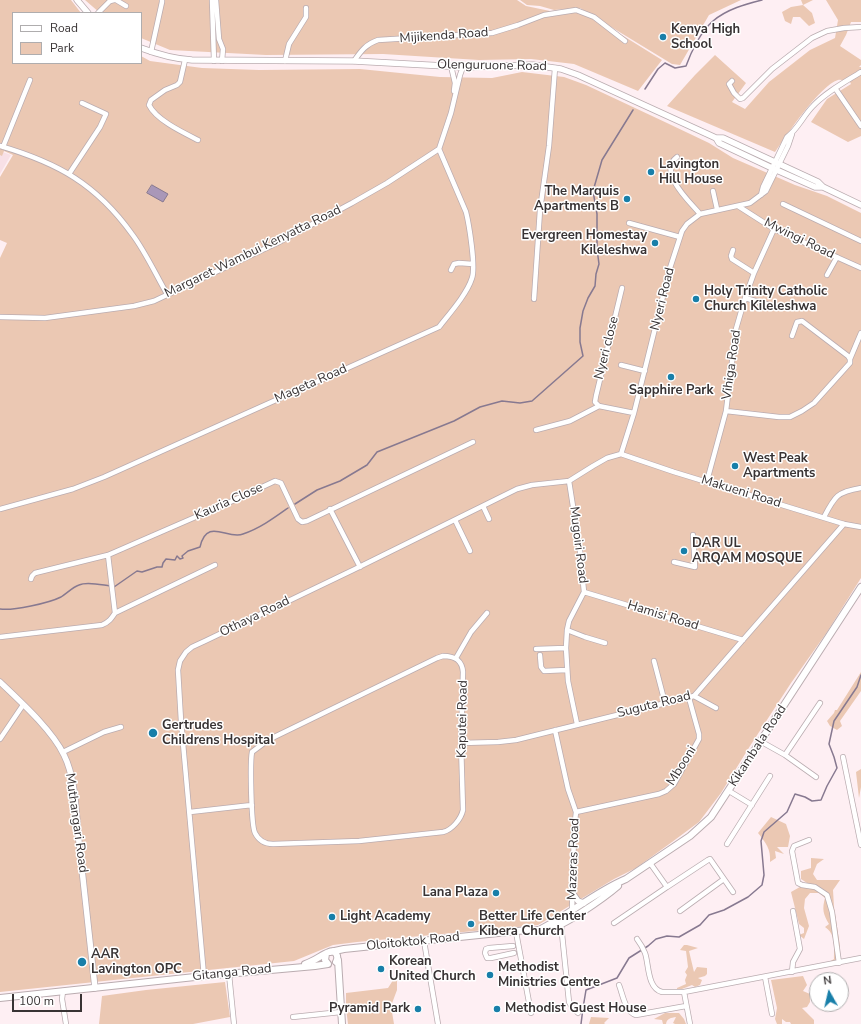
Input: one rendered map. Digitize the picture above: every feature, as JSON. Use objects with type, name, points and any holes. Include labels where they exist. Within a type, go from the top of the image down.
[{"type":"main road","name":"Kikambala Road","points":[[626,879],[701,827],[710,817],[729,791],[861,587]]},
{"type":"main road","name":"Oloitoktok Road","points":[[539,930],[573,911],[615,884],[626,879]]},
{"type":"main road","name":"Oloitoktok Road","points":[[328,953],[358,947],[546,930],[561,924],[573,911],[592,905],[626,879]]},
{"type":"main road","name":"Gitanga Road","points":[[0,998],[204,976],[315,966],[335,963],[346,951],[358,947]]},
{"type":"main road","name":"Gitanga Road","points":[[297,967],[328,953]]},
{"type":"main road","points":[[339,990],[333,968],[325,960],[328,953],[336,953],[338,960],[342,1024]]},
{"type":"street","points":[[77,0],[87,12]]},
{"type":"street","points":[[99,12],[110,1],[115,0],[126,6]]},
{"type":"street","points":[[152,52],[162,0]]},
{"type":"street","points":[[212,0],[214,61]]},
{"type":"street","points":[[216,0],[222,61]]},
{"type":"street","points":[[285,61],[289,44],[306,16],[306,8]]},
{"type":"street","name":"Mijikenda Road","points":[[354,61],[366,45],[378,40],[492,33],[544,15],[572,10],[579,10],[594,17],[625,41]]},
{"type":"street","points":[[732,81],[729,84],[740,100],[772,69],[812,38],[827,31],[861,27]]},
{"type":"street","name":"Olenguruone Road","points":[[142,48],[185,60],[354,61],[463,67],[533,65],[555,68],[578,74],[716,138],[720,143],[774,169],[815,187],[823,187],[861,205]]},
{"type":"street","points":[[185,60],[180,82],[151,100],[149,105],[153,111],[167,123],[198,140]]},
{"type":"street","points":[[451,66],[454,83],[454,99]]},
{"type":"street","points":[[439,149],[463,67]]},
{"type":"street","points":[[534,299],[540,210],[549,146],[555,68]]},
{"type":"street","name":"Nyeri Road","points":[[621,454],[634,413],[670,268],[686,224],[700,214],[750,203],[766,191],[788,137],[792,134],[813,106],[835,88],[861,72]]},
{"type":"street","points":[[30,80],[2,146],[48,163],[69,174],[90,188],[105,202],[132,234],[167,294]]},
{"type":"street","points":[[835,88],[861,126]]},
{"type":"street","points":[[69,174],[100,127],[106,114],[82,103]]},
{"type":"street","points":[[716,138],[723,138],[818,182],[823,187]]},
{"type":"street","name":"Mageta Road","points":[[0,509],[73,489],[104,477],[439,327],[468,286],[473,274],[473,264],[466,212],[439,149]]},
{"type":"street","name":"Margaret Wambui Kenyatta Road","points":[[0,317],[50,318],[134,306],[154,301],[277,243],[352,204],[439,149]]},
{"type":"street","points":[[677,157],[672,166],[671,176],[679,189],[700,214]]},
{"type":"street","points":[[713,191],[717,210]]},
{"type":"street","points":[[783,204],[861,241]]},
{"type":"street","name":"Mwingi Road","points":[[738,206],[774,228],[861,268]]},
{"type":"street","points":[[629,223],[680,237]]},
{"type":"street","name":"Vihiga Road","points":[[706,481],[726,410],[734,340],[745,298],[754,273],[774,228]]},
{"type":"street","points":[[733,250],[731,256],[732,260],[754,273]]},
{"type":"street","points":[[827,274],[837,257]]},
{"type":"street","points":[[451,270],[454,264],[457,263],[473,264]]},
{"type":"street","name":"Nyeri close","points":[[599,406],[595,402],[596,396],[622,288]]},
{"type":"street","points":[[745,298],[780,308]]},
{"type":"street","points":[[792,336],[797,322],[802,321],[850,359]]},
{"type":"street","points":[[726,410],[779,417],[790,417],[802,411],[814,403],[849,365],[850,359],[861,334]]},
{"type":"street","points":[[621,365],[644,371]]},
{"type":"street","points":[[536,430],[570,421],[599,406],[634,413]]},
{"type":"street","name":"Kauria Close","points":[[31,579],[35,573],[108,555],[275,481],[281,483],[298,519],[300,521],[307,521],[473,442]]},
{"type":"street","name":"Makueni Road","points":[[621,454],[861,529]]},
{"type":"street","name":"Othaya Road","points":[[204,976],[178,670],[182,658],[186,652],[198,644],[360,567],[523,486],[569,481],[607,458],[621,454]]},
{"type":"street","name":"Mugoiri Road","points":[[569,481],[580,551],[584,592],[574,610],[567,630],[566,648],[568,681],[577,724]]},
{"type":"street","points":[[824,517],[836,496],[846,491],[861,488]]},
{"type":"street","points":[[483,506],[489,520]]},
{"type":"street","points":[[330,510],[360,567]]},
{"type":"street","points":[[455,520],[470,551]]},
{"type":"street","name":"Suguta Road","points":[[461,743],[516,740],[692,697],[844,524]]},
{"type":"street","points":[[674,562],[695,567],[693,535]]},
{"type":"street","points":[[108,555],[115,613]]},
{"type":"street","points":[[0,637],[102,625],[110,621],[115,613],[214,565]]},
{"type":"street","name":"Hamisi Road","points":[[584,592],[742,640]]},
{"type":"street","points":[[456,658],[470,632],[487,613]]},
{"type":"street","points":[[567,630],[605,643]]},
{"type":"street","points":[[536,649],[566,648]]},
{"type":"street","points":[[540,655],[541,667],[544,671],[567,670]]},
{"type":"street","name":"Kaputei Road","points":[[449,656],[456,658],[460,662],[463,672],[461,743],[463,810],[461,816],[447,831],[336,842],[266,844],[261,841],[254,832],[250,760],[252,752],[268,740],[437,658],[449,656]]},
{"type":"street","points":[[654,661],[665,703]]},
{"type":"street","name":"Muthangari Road","points":[[0,682],[23,704],[54,739],[63,752],[71,776],[95,988]]},
{"type":"street","points":[[692,697],[716,708]]},
{"type":"street","name":"Mbooni","points":[[576,812],[659,794],[671,788],[699,739],[692,697]]},
{"type":"street","points":[[785,755],[820,703]]},
{"type":"street","points":[[0,739],[23,704]]},
{"type":"street","points":[[63,752],[104,732],[121,727]]},
{"type":"street","name":"Mazeras Road","points":[[555,730],[568,789],[576,812],[574,831],[573,911]]},
{"type":"street","points":[[760,741],[785,755],[816,777]]},
{"type":"street","points":[[843,757],[861,845]]},
{"type":"street","points":[[727,844],[770,776]]},
{"type":"street","points":[[729,791],[752,805]]},
{"type":"street","points":[[190,812],[252,805]]},
{"type":"street","points":[[809,840],[794,846],[792,851],[798,883],[815,887],[827,895],[832,912],[839,963]]},
{"type":"street","points":[[614,923],[708,860],[712,861],[733,892]]},
{"type":"street","points":[[650,863],[667,887]]},
{"type":"street","points":[[680,911],[724,879]]},
{"type":"street","points":[[573,894],[578,901],[584,904]]},
{"type":"street","points":[[573,911],[592,905]]},
{"type":"street","points":[[792,972],[793,962],[800,949],[793,912]]},
{"type":"street","points":[[561,924],[569,1002],[578,1013]]},
{"type":"street","points":[[516,932],[531,1013]]},
{"type":"street","points":[[424,941],[438,1024]]},
{"type":"street","points":[[638,941],[645,952],[651,979],[656,989],[662,992],[684,992],[861,958]]},
{"type":"street","points":[[513,946],[489,948],[486,949],[484,953],[487,958],[514,953]]},
{"type":"street","points":[[229,974],[234,1024]]},
{"type":"street","points":[[765,977],[772,1014]]},
{"type":"street","points":[[620,985],[628,1012],[633,1015],[686,1006]]},
{"type":"street","points":[[63,991],[62,999],[66,1024]]},
{"type":"street","points":[[684,992],[690,1024]]},
{"type":"street","points":[[293,1017],[341,1012]]},
{"type":"shaded area","points":[[0,151],[11,155],[0,174]]},
{"type":"shaded area","points":[[152,185],[168,194],[163,202],[147,193]]},
{"type":"green space","points":[[0,0],[71,0],[80,12],[12,12],[12,64],[142,64],[142,57],[150,61],[202,68],[259,70],[360,69],[440,77],[492,78],[522,72],[564,77],[586,85],[709,143],[733,158],[795,185],[827,196],[861,213],[861,578],[827,632],[791,683],[721,793],[699,822],[636,868],[614,879],[538,925],[333,945],[294,961],[0,992],[0,258],[7,243],[0,240],[0,177],[13,155],[4,151],[2,156],[0,155]]},
{"type":"green space","points":[[85,0],[517,0],[526,6],[550,11],[580,9],[662,60],[638,91],[574,64],[531,59],[479,60],[383,54],[266,55],[170,50],[142,38],[142,12],[99,12]]},
{"type":"green space","name":"Kenya High School","points":[[520,0],[741,0],[709,15],[680,65],[672,64],[580,8],[554,10],[540,6],[527,5]]},
{"type":"green space","points":[[801,0],[813,0],[803,5]]},
{"type":"green space","points":[[826,0],[861,0],[861,22],[851,22],[840,46],[861,60],[861,65],[859,67],[861,67],[861,136],[848,142],[811,122],[827,99],[851,84],[850,82],[842,80],[838,80],[830,84],[822,91],[795,123],[775,152],[667,106],[715,55],[746,83],[732,102],[745,109],[769,82],[810,50],[835,38],[838,20]]},
{"type":"green space","points":[[803,5],[812,13],[815,23],[809,26],[800,17],[793,17],[791,24],[785,21],[782,12],[791,7]]},
{"type":"green space","points":[[861,672],[861,691],[840,721],[842,726],[837,730],[830,726],[827,721],[835,710],[837,710]]},
{"type":"green space","points":[[861,769],[861,787],[859,798],[856,772]]},
{"type":"green space","points":[[771,817],[786,824],[790,836],[788,847],[777,847],[784,854],[775,851],[776,858],[770,862],[770,853],[758,833]]},
{"type":"green space","points":[[811,858],[824,859],[817,864],[813,874],[817,880],[840,880],[833,890],[840,946],[836,961],[829,962],[834,959],[834,942],[831,933],[825,927],[829,924],[825,917],[824,911],[825,898],[819,893],[810,893],[805,899],[804,908],[809,926],[804,939],[799,935],[804,933],[804,928],[799,924],[791,892],[807,883],[801,879],[801,871],[811,868]]},
{"type":"green space","points":[[684,945],[698,948],[689,951],[694,972],[697,967],[707,968],[707,974],[698,978],[702,980],[700,985],[695,987],[692,985],[677,991],[677,988],[686,984],[685,980],[687,975],[685,972],[688,967],[686,951],[680,950]]},
{"type":"green space","points":[[397,974],[397,990],[391,1006],[394,1024],[348,1024],[346,993],[388,988]]},
{"type":"green space","points":[[803,976],[807,985],[803,991],[809,994],[809,1004],[807,1007],[802,1008],[814,1020],[814,1024],[791,1024],[790,1022],[786,1022],[782,1019],[782,1024],[777,1024],[775,1019],[777,1008],[771,980]]},
{"type":"green space","points":[[225,982],[230,1017],[193,1024],[99,1024],[102,996]]},
{"type":"green space","points":[[665,1013],[679,1013],[686,1024],[673,1023],[676,1017],[668,1019],[666,1024],[663,1024],[662,1020],[654,1019]]},
{"type":"green space","points":[[591,1017],[609,1018],[604,1023],[605,1024],[589,1024]]},
{"type":"waterway","points":[[645,89],[658,69],[665,63],[675,68],[686,66],[701,36],[709,25],[718,17],[724,13],[762,0]]},
{"type":"waterway","points":[[295,504],[317,490],[340,481],[367,465],[377,452],[454,421],[480,407],[502,401],[520,403],[532,401],[583,356],[580,342],[580,328],[583,311],[595,286],[599,264],[597,249],[597,214],[593,191],[602,160],[633,110]]},
{"type":"waterway","points":[[114,587],[137,571],[142,572],[157,567],[162,567],[166,559],[175,560],[177,556],[180,559],[183,558],[182,556],[188,551],[200,547],[203,538],[207,533],[212,531],[237,535],[243,534],[261,526],[288,508]]},
{"type":"waterway","points":[[0,609],[22,608],[48,602],[61,597],[74,587],[86,583],[110,586]]},
{"type":"waterway","points":[[581,1024],[586,990],[617,978],[629,958],[656,939],[667,936],[679,937],[700,925],[709,915],[724,910],[748,897],[762,885],[764,875],[761,841],[764,832],[787,812],[795,794],[812,801],[821,800],[837,768],[829,744],[834,721],[857,687],[861,675]]},
{"type":"place","name":"Kenya High School","points":[[663,37]]},
{"type":"place","name":"Lavington Hill House","points":[[651,172]]},
{"type":"place","name":"The Marquis Apartments B","points":[[627,199]]},
{"type":"place","name":"Evergreen Homestay Kileleshwa","points":[[655,243]]},
{"type":"place","name":"Holy Trinity Catholic Church Kileleshwa","points":[[696,299]]},
{"type":"place","name":"Sapphire Park","points":[[671,377]]},
{"type":"place","name":"West Peak Apartments","points":[[735,466]]},
{"type":"place","name":"DAR UL ARQAM MOSQUE","points":[[684,551]]},
{"type":"place","name":"Gertrudes Childrens Hospital","points":[[153,733]]},
{"type":"place","name":"Lana Plaza","points":[[496,893]]},
{"type":"place","name":"Light Academy","points":[[332,917]]},
{"type":"place","name":"Better Life Center Kibera Church","points":[[471,924]]},
{"type":"place","name":"AAR Lavington OPC","points":[[82,962]]},
{"type":"place","name":"Korean United Church","points":[[381,969]]},
{"type":"place","name":"Methodist Ministries Centre","points":[[490,975]]},
{"type":"place","name":"Pyramid Park","points":[[418,1009]]},
{"type":"place","name":"Methodist Guest House","points":[[497,1009]]}]
